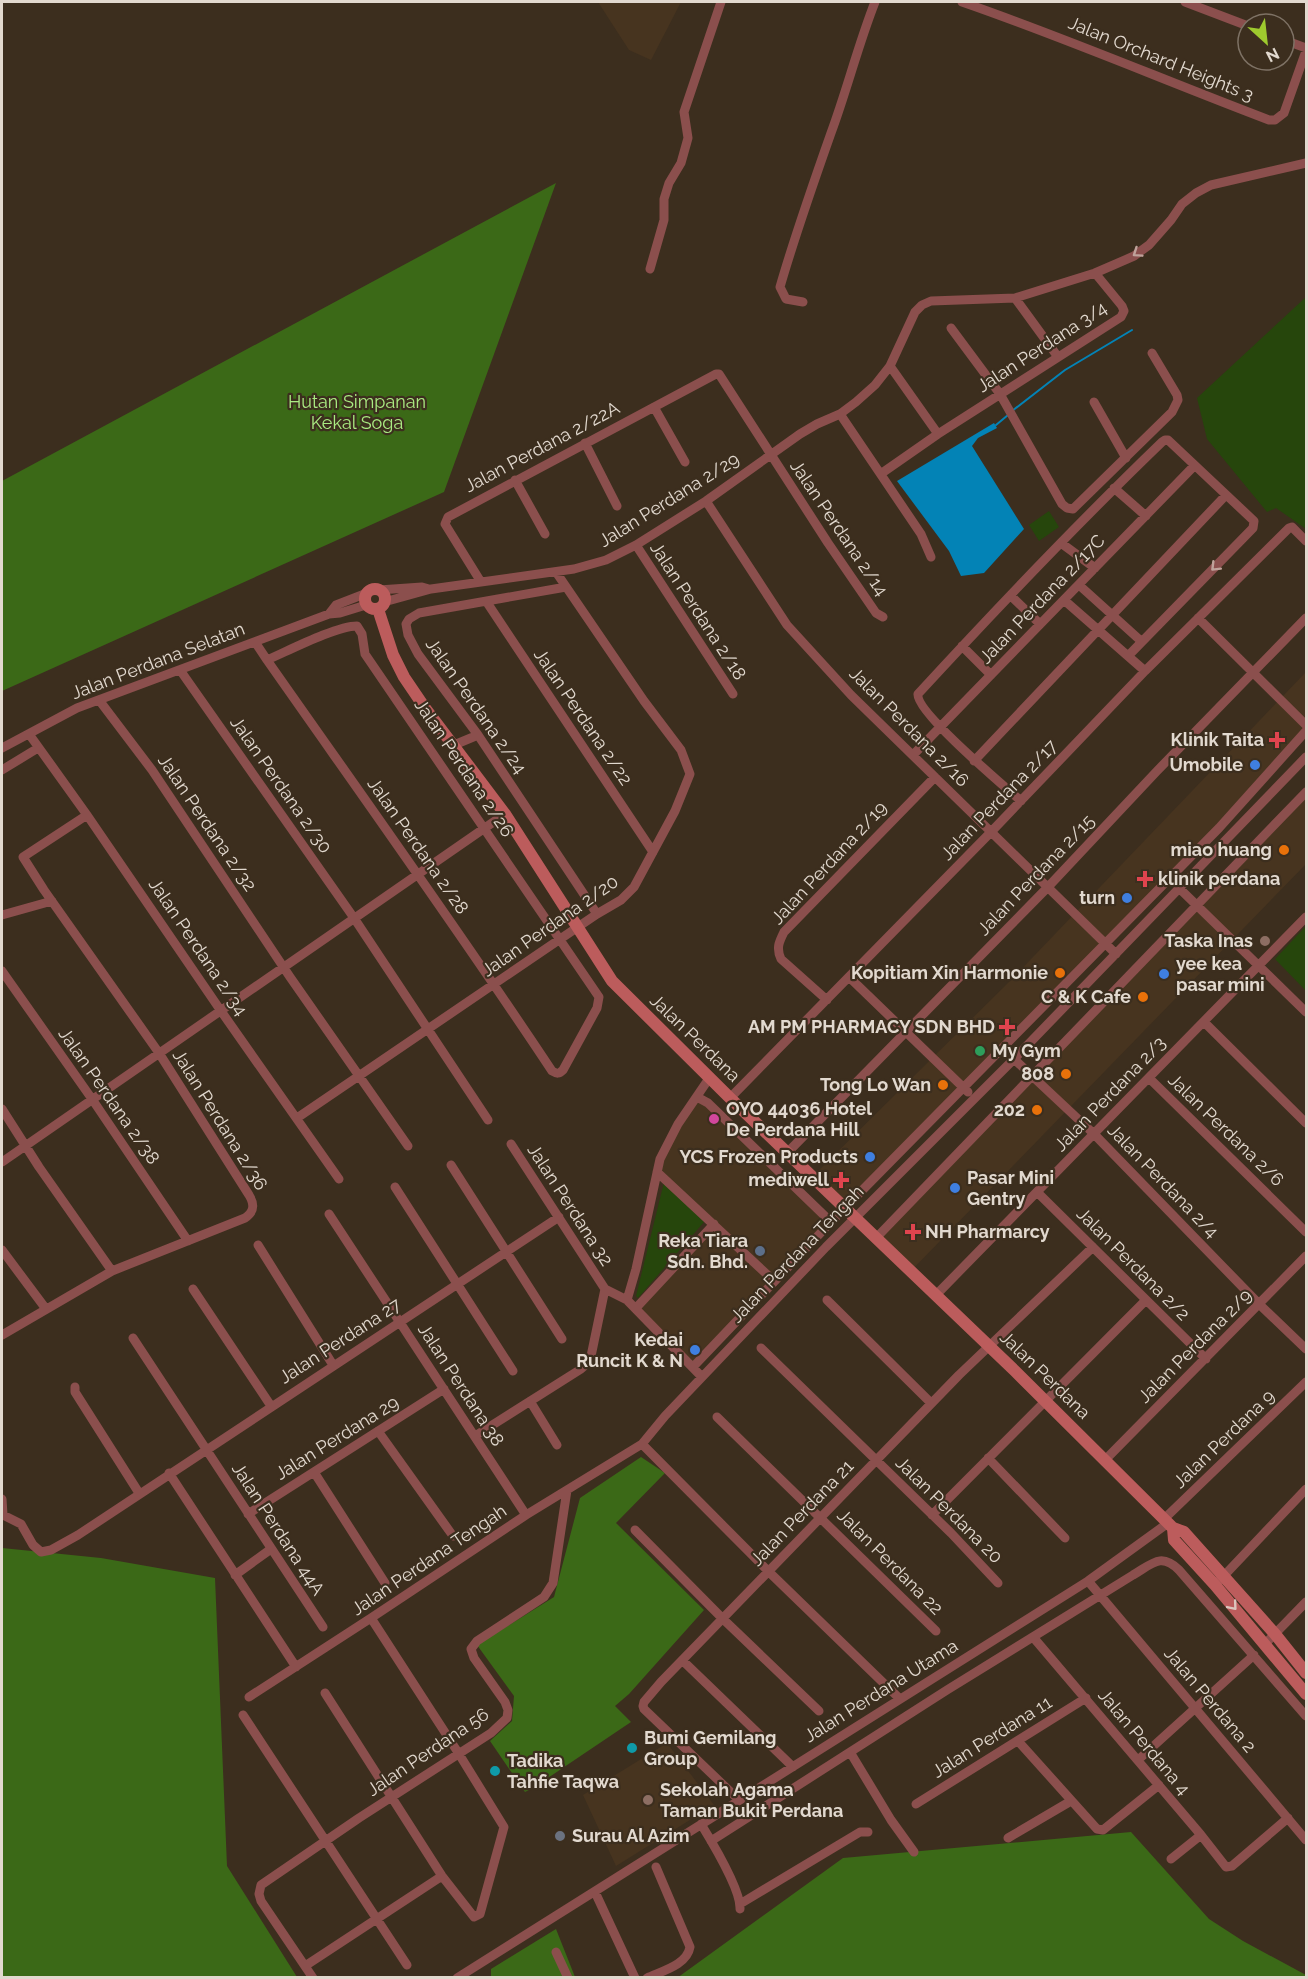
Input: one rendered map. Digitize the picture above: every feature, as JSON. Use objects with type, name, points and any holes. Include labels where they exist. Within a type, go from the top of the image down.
[{"type":"street","points":[[650,268],[663,220],[664,200],[669,183],[681,163],[688,138],[684,112],[721,2]]},
{"type":"street","points":[[802,302],[786,299],[780,287],[806,201],[832,132],[860,41],[875,2]]},
{"type":"street","name":"Jalan Orchard Heights 3","points":[[962,2],[1037,28],[1173,84],[1269,120],[1275,120],[1284,113],[1306,50]]},
{"type":"street","points":[[1185,2],[1236,21]]},
{"type":"street","points":[[1095,273],[1134,256],[1149,245],[1182,204],[1211,185],[1306,163]]},
{"type":"street","name":"Jalan Perdana 3/4","points":[[840,414],[875,385],[890,366],[915,312],[922,305],[931,301],[1015,298],[1095,273],[1124,311],[1122,317],[938,434],[882,473]]},
{"type":"street","points":[[1015,298],[1058,357]]},
{"type":"street","points":[[951,328],[1000,394],[1062,504],[1073,509],[1172,412],[1178,400],[1177,395],[1152,353]]},
{"type":"street","points":[[890,366],[938,434]]},
{"type":"street","name":"Jalan Perdana 2/22A","points":[[481,582],[445,524],[452,513],[719,374]]},
{"type":"street","name":"Jalan Perdana 2/14","points":[[719,374],[840,561],[876,613],[883,617]]},
{"type":"street","points":[[1094,402],[1126,458]]},
{"type":"street","points":[[654,406],[685,462]]},
{"type":"street","points":[[840,414],[882,473],[921,534],[932,557]]},
{"type":"street","name":"Jalan Perdana 2/29","points":[[375,600],[422,587],[431,589],[556,572],[606,560],[636,545],[706,501],[817,424],[840,414]]},
{"type":"street","points":[[1021,801],[974,761],[941,727],[917,697],[962,646],[1114,488],[1165,440],[1168,440],[1254,520],[1253,528],[1128,656]]},
{"type":"street","points":[[585,443],[617,506]]},
{"type":"street","name":"Jalan Perdana 2/17C","points":[[913,755],[1194,466]]},
{"type":"street","points":[[515,480],[545,534]]},
{"type":"street","points":[[1114,488],[1146,516]]},
{"type":"street","points":[[974,761],[1226,495]]},
{"type":"street","name":"Jalan Perdana 2/16","points":[[706,501],[787,625],[851,695],[1116,954]]},
{"type":"street","name":"Jalan Perdana 2/17","points":[[730,1098],[1145,671],[1292,527],[1306,541]]},
{"type":"street","points":[[1061,543],[1095,568]]},
{"type":"street","name":"Jalan Perdana 2/18","points":[[636,545],[733,694]]},
{"type":"street","name":"Jalan Perdana 2/20","points":[[297,1118],[621,900],[634,887],[685,789],[690,774],[681,750],[644,701],[556,572]]},
{"type":"street","points":[[1079,585],[1141,641]]},
{"type":"street","name":"Jalan Perdana 2/24","points":[[566,587],[419,613],[409,619],[406,624],[408,635],[417,654],[478,735],[597,914]]},
{"type":"street","points":[[1011,596],[1040,624]]},
{"type":"street","name":"Jalan Perdana Selatan","points":[[2,748],[61,716],[99,700],[329,614],[340,613],[375,600]]},
{"type":"street","name":"Jalan Perdana","points":[[375,600],[393,655],[404,677],[424,708],[505,814],[612,981],[730,1098],[1106,1459],[1168,1524],[1174,1540],[1275,1634],[1306,1673]]},
{"type":"street","points":[[1064,600],[1145,671]]},
{"type":"street","name":"Jalan Perdana 2/22","points":[[486,601],[653,852]]},
{"type":"street","points":[[1198,618],[1306,725]]},
{"type":"street","name":"Jalan Perdana 2/15","points":[[787,1153],[1048,887],[1306,618]]},
{"type":"street","name":"Jalan Perdana 2/26","points":[[267,660],[336,631],[357,626],[362,634],[365,654],[485,828],[600,1002],[563,1070],[556,1074],[552,1071]]},
{"type":"street","name":"Jalan Perdana 2/28","points":[[255,642],[419,874],[552,1071]]},
{"type":"street","points":[[962,646],[991,675]]},
{"type":"street","name":"Jalan Perdana 2/30","points":[[180,670],[357,922],[488,1120]]},
{"type":"street","name":"Jalan Perdana 2/32","points":[[99,700],[152,770],[290,977],[360,1075]]},
{"type":"street","points":[[693,1367],[831,1222],[1219,828],[1306,731]]},
{"type":"street","name":"Jalan Perdana 2/34","points":[[29,734],[339,1179]]},
{"type":"street","points":[[454,745],[478,735]]},
{"type":"street","points":[[2,771],[38,748]]},
{"type":"street","name":"Jalan Perdana Tengah","points":[[249,1697],[526,1515],[642,1444],[702,1377],[856,1217],[1014,1059],[1306,757]]},
{"type":"street","name":"Jalan Perdana 2/19","points":[[826,1000],[781,959],[777,951],[778,943],[784,932],[935,777]]},
{"type":"street","points":[[877,1237],[1306,792]]},
{"type":"street","points":[[2,1162],[284,967],[357,922],[419,874],[505,814]]},
{"type":"street","name":"Jalan Perdana 2/36","points":[[2,1335],[112,1271],[244,1218],[250,1214],[253,1205],[249,1195],[159,1053],[52,902],[23,857],[87,815]]},
{"type":"street","points":[[1180,889],[1306,1012]]},
{"type":"street","points":[[2,915],[52,902]]},
{"type":"street","name":"Jalan Perdana 2/3","points":[[936,1295],[1306,916]]},
{"type":"street","name":"Jalan Perdana 2/38","points":[[2,970],[188,1241]]},
{"type":"street","points":[[849,977],[974,1097]]},
{"type":"street","points":[[1204,1022],[1306,1123]]},
{"type":"street","name":"Jalan Perdana 2/4","points":[[1014,1059],[1094,1134],[1260,1305]]},
{"type":"street","points":[[360,1075],[408,1146]]},
{"type":"street","points":[[627,1300],[660,1159],[710,1077]]},
{"type":"street","name":"Jalan Perdana 2/6","points":[[1149,1078],[1306,1232]]},
{"type":"street","points":[[697,1097],[708,1103],[831,1222]]},
{"type":"street","points":[[2,1109],[39,1167],[112,1271]]},
{"type":"street","name":"Jalan Perdana 32","points":[[474,1436],[581,1370],[590,1361],[604,1289],[511,1144]]},
{"type":"street","points":[[451,1165],[562,1339]]},
{"type":"street","points":[[657,1172],[774,1281]]},
{"type":"street","points":[[395,1187],[513,1371]]},
{"type":"street","name":"Jalan Perdana 2/2","points":[[1037,1192],[1206,1359]]},
{"type":"street","name":"Jalan Perdana 38","points":[[329,1214],[526,1515]]},
{"type":"street","name":"Jalan Perdana 27","points":[[2,1515],[21,1524],[33,1545],[41,1551],[51,1550],[78,1535],[168,1473],[559,1216]]},
{"type":"street","points":[[636,1308],[714,1224]]},
{"type":"street","points":[[258,1245],[333,1365]]},
{"type":"street","name":"Jalan Perdana 21","points":[[739,1800],[643,1706],[661,1682],[931,1403],[1093,1247]]},
{"type":"street","points":[[2,1250],[46,1310]]},
{"type":"street","name":"Jalan Perdana 2/9","points":[[1106,1459],[1306,1256]]},
{"type":"street","points":[[193,1289],[271,1406]]},
{"type":"street","points":[[604,1289],[627,1300],[636,1308],[702,1377]]},
{"type":"street","points":[[827,1300],[931,1403]]},
{"type":"street","points":[[932,1515],[1146,1300]]},
{"type":"street","points":[[1260,1305],[1306,1349]]},
{"type":"street","name":"Jalan Perdana 44A","points":[[133,1338],[323,1627]]},
{"type":"street","name":"Jalan Perdana 20","points":[[761,1348],[932,1515],[998,1583]]},
{"type":"street","name":"Jalan Perdana 9","points":[[1168,1524],[1306,1382]]},
{"type":"street","points":[[75,1387],[75,1392],[139,1493]]},
{"type":"street","name":"Jalan Perdana 29","points":[[248,1514],[444,1389]]},
{"type":"street","points":[[530,1401],[556,1445]]},
{"type":"street","name":"Jalan Perdana 22","points":[[717,1417],[936,1631]]},
{"type":"street","points":[[378,1431],[453,1536]]},
{"type":"street","points":[[642,1444],[900,1699]]},
{"type":"street","points":[[988,1458],[1065,1538]]},
{"type":"street","points":[[314,1472],[385,1583]]},
{"type":"street","points":[[168,1473],[296,1666]]},
{"type":"street","points":[[1219,1581],[1306,1489]]},
{"type":"street","name":"Jalan Perdana 56","points":[[305,1966],[261,1901],[259,1894],[261,1885],[491,1733],[507,1718],[508,1710],[505,1702],[474,1658],[471,1649],[477,1641],[544,1597],[550,1590],[567,1490]]},
{"type":"street","points":[[2,1498],[2,1515]]},
{"type":"street","name":"Jalan Perdana Utama","points":[[457,1977],[1088,1581],[1168,1524]]},
{"type":"street","points":[[635,1530],[819,1711]]},
{"type":"street","points":[[235,1575],[271,1549]]},
{"type":"street","points":[[711,1841],[1099,1595],[1164,1559],[1172,1562],[1306,1716]]},
{"type":"street","name":"Jalan Perdana 2","points":[[1088,1581],[1306,1840]]},
{"type":"street","name":"Jalan Perdana","points":[[1219,1581],[1265,1644],[1306,1694]]},
{"type":"street","points":[[1265,1644],[1306,1602]]},
{"type":"street","points":[[325,1693],[442,1876],[474,1917],[477,1917],[480,1914],[504,1827],[371,1618]]},
{"type":"street","name":"Jalan Perdana 4","points":[[1033,1637],[1226,1867],[1229,1868],[1288,1818]]},
{"type":"street","points":[[1137,1760],[1254,1655]]},
{"type":"street","points":[[682,1660],[793,1767]]},
{"type":"street","name":"Jalan Perdana 11","points":[[916,1804],[1086,1698]]},
{"type":"street","points":[[243,1715],[407,1965]]},
{"type":"street","points":[[1018,1741],[1096,1829],[1103,1830],[1159,1785]]},
{"type":"street","points":[[850,1752],[891,1820],[914,1851]]},
{"type":"street","points":[[1008,1838],[1071,1801]]},
{"type":"street","points":[[701,1824],[740,1906],[860,1832],[868,1832]]},
{"type":"street","points":[[1171,1858],[1201,1835]]},
{"type":"street","points":[[647,1977],[683,1961],[689,1954],[690,1947],[656,1868]]},
{"type":"street","points":[[312,1977],[305,1966],[442,1876]]},
{"type":"street","points":[[594,1892],[635,1977]]},
{"type":"street","points":[[556,1952],[568,1977]]},
{"type":"shaded area","points":[[598,2],[681,2],[651,60],[629,50]]},
{"type":"shaded area","points":[[1306,672],[1306,735],[845,1213],[809,1180],[1012,979]]},
{"type":"shaded area","points":[[1306,787],[1306,864],[908,1274],[871,1238]]},
{"type":"shaded area","points":[[696,1093],[835,1222],[692,1371],[632,1309],[709,1224],[654,1174]]},
{"type":"shaded area","name":"Sekolah Agama Taman Bukit Perdana","points":[[667,1743],[714,1805],[616,1866],[583,1795]]},
{"type":"green space","name":"Hutan Simpanan Kekal Soga","points":[[556,183],[444,492],[2,691],[2,481]]},
{"type":"green space","points":[[1306,297],[1306,529],[1276,508],[1267,512],[1207,439],[1197,398]]},
{"type":"green space","points":[[1049,511],[1059,527],[1039,541],[1029,525]]},
{"type":"green space","points":[[1306,926],[1306,991],[1275,959]]},
{"type":"green space","points":[[664,1182],[704,1222],[638,1298],[636,1296]]},
{"type":"green space","points":[[641,1457],[665,1473],[616,1523],[704,1610],[629,1694],[615,1706],[631,1722],[525,1792],[490,1741],[512,1721],[514,1696],[477,1645],[554,1597],[580,1498]]},
{"type":"green space","points":[[2,1548],[101,1558],[215,1578],[227,1866],[297,1977],[2,1977]]},
{"type":"green space","points":[[1131,1832],[1209,1919],[1243,1941],[1306,1975],[1306,1978],[677,1978],[843,1858]]},
{"type":"green space","points":[[556,1929],[575,1977],[491,1978],[491,1969]]},
{"type":"water","points":[[994,423],[997,428],[978,438],[972,446],[1024,529],[984,573],[961,576],[949,551],[897,481]]},
{"type":"waterway","points":[[1012,411],[1065,370],[1132,330]]},
{"type":"waterway","points":[[996,425],[1008,415]]},
{"type":"place","name":"Klinik Taita","points":[[1277,740]]},
{"type":"place","name":"Umobile","points":[[1255,765]]},
{"type":"place","name":"miao huang","points":[[1284,850]]},
{"type":"place","name":"klinik perdana","points":[[1145,879]]},
{"type":"place","name":"turn","points":[[1127,898]]},
{"type":"place","name":"Taska Inas","points":[[1265,941]]},
{"type":"place","name":"Kopitiam Xin Harmonie","points":[[1060,973]]},
{"type":"place","name":"yee kea pasar mini","points":[[1164,974]]},
{"type":"place","name":"C & K Cafe","points":[[1143,997]]},
{"type":"place","name":"AM PM PHARMACY SDN BHD","points":[[1007,1027]]},
{"type":"place","name":"My Gym","points":[[980,1051]]},
{"type":"place","name":"808","points":[[1066,1074]]},
{"type":"place","name":"Tong Lo Wan","points":[[943,1085]]},
{"type":"place","name":"202","points":[[1037,1110]]},
{"type":"place","name":"OYO 44036 Hotel De Perdana Hill","points":[[714,1119]]},
{"type":"place","name":"YCS Frozen Products","points":[[870,1157]]},
{"type":"place","name":"mediwell","points":[[841,1180]]},
{"type":"place","name":"Pasar Mini Gentry","points":[[955,1188]]},
{"type":"place","name":"NH Pharmarcy","points":[[913,1232]]},
{"type":"place","name":"Reka Tiara Sdn. Bhd.","points":[[760,1251]]},
{"type":"place","name":"Kedai Runcit K & N","points":[[695,1350]]},
{"type":"place","name":"Bumi Gemilang Group","points":[[632,1748]]},
{"type":"place","name":"Tadika Tahfie Taqwa","points":[[495,1771]]},
{"type":"place","name":"Sekolah Agama Taman Bukit Perdana","points":[[648,1800]]},
{"type":"place","name":"Surau Al Azim","points":[[560,1836]]}]
